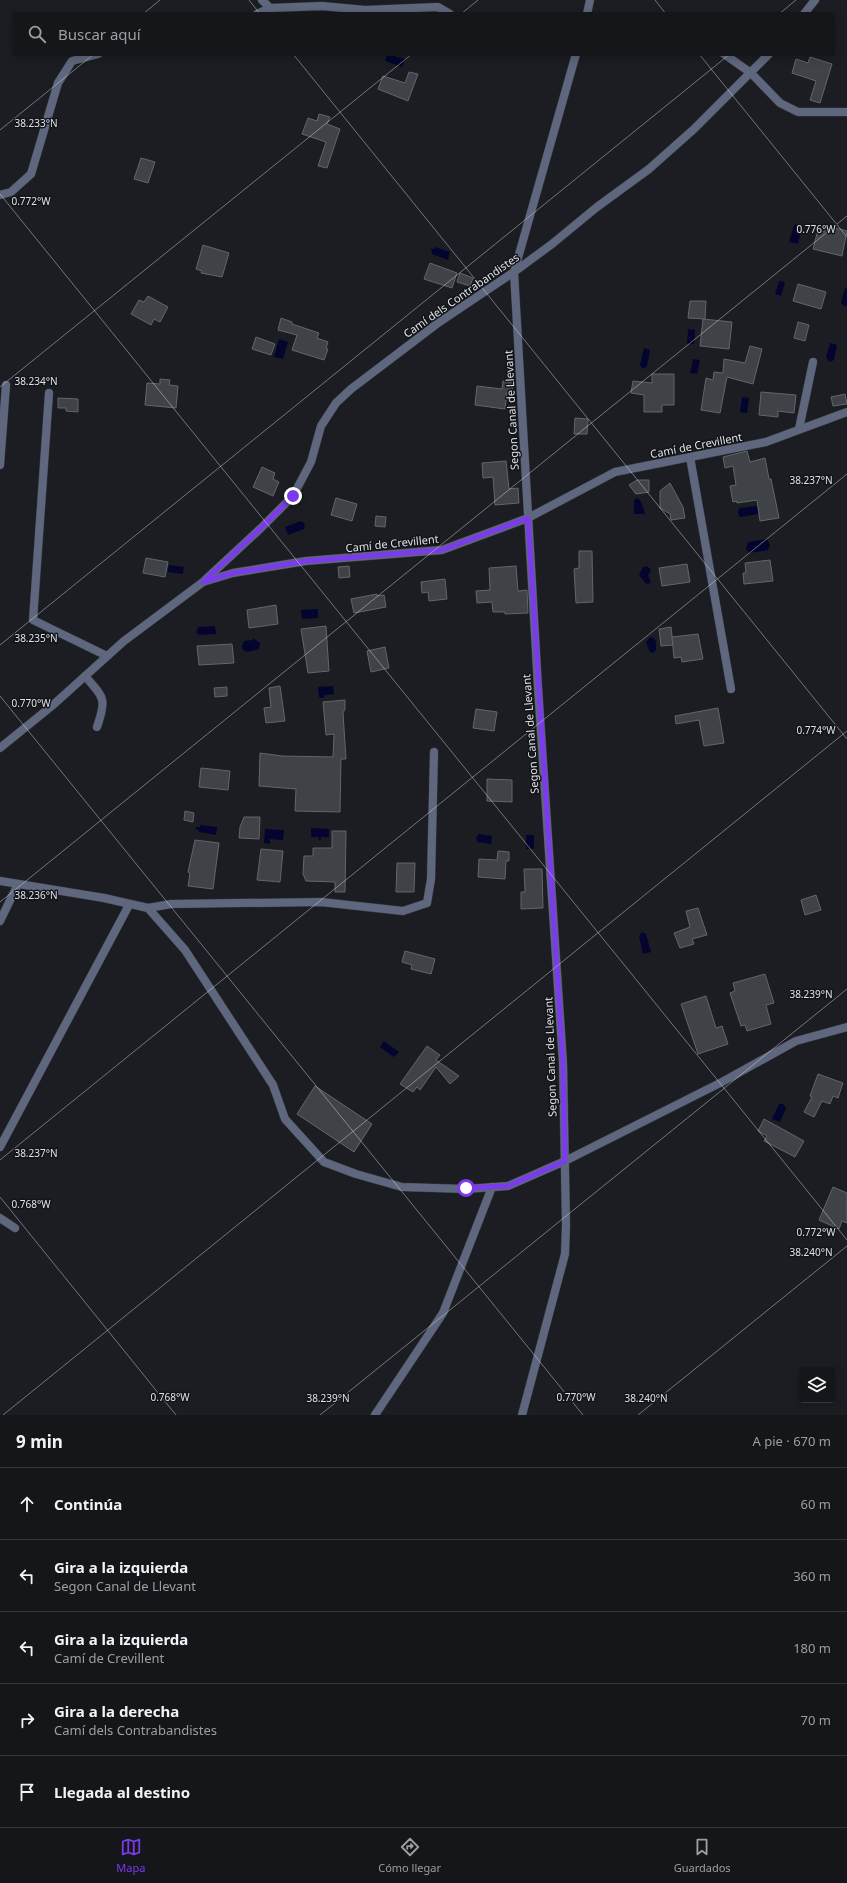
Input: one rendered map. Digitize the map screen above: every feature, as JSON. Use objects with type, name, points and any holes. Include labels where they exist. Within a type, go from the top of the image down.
[{"type":"street","points":[[262,0],[270,8]]},
{"type":"street","points":[[587,12],[590,0]]},
{"type":"street","points":[[806,12],[815,0]]},
{"type":"street","points":[[261,12],[270,8],[322,6],[365,10],[438,7],[447,12]]},
{"type":"street","points":[[0,195],[11,192],[31,174],[58,84],[72,61],[91,56]]},
{"type":"street","name":"Segon Canal de Llevant","points":[[522,1415],[565,1254],[565,1161],[563,1063],[528,518],[514,272],[575,56]]},
{"type":"street","points":[[727,56],[751,73],[780,103],[798,112],[847,112]]},
{"type":"street","name":"Camí dels Contrabandistes","points":[[203,582],[293,496],[311,462],[321,426],[336,403],[351,389],[438,323],[514,272],[552,244],[597,207],[649,169],[694,129],[767,56]]},
{"type":"street","points":[[799,430],[813,362]]},
{"type":"street","points":[[0,465],[6,385]]},
{"type":"street","points":[[49,393],[33,620],[107,656]]},
{"type":"street","name":"Camí de Crevillent","points":[[0,748],[53,705],[107,656],[203,582],[233,573],[306,561],[442,550],[528,518],[615,472],[766,442],[847,412]]},
{"type":"street","points":[[690,457],[731,689]]},
{"type":"street","points":[[85,676],[99,693],[104,706],[97,727]]},
{"type":"street","points":[[0,880],[104,898],[129,905],[148,908],[171,904],[321,902],[403,911],[427,903],[431,879],[434,752]]},
{"type":"street","points":[[0,921],[18,884]]},
{"type":"street","points":[[0,1146],[129,905]]},
{"type":"street","points":[[148,908],[185,950],[273,1085],[285,1119],[324,1162],[356,1174],[402,1187],[466,1188],[508,1186],[565,1161],[722,1082],[796,1041],[847,1027]]},
{"type":"street","points":[[375,1415],[443,1314],[492,1187]]},
{"type":"street","points":[[0,1218],[15,1228]]},
{"type":"water","points":[[386,56],[394,56],[405,59],[402,67],[385,61]]},
{"type":"water","points":[[799,224],[802,227],[798,244],[789,242],[794,225]]},
{"type":"water","points":[[435,247],[450,252],[448,260],[432,254],[431,249],[434,249]]},
{"type":"water","points":[[779,281],[785,282],[781,296],[775,294]]},
{"type":"water","points":[[845,288],[847,289],[847,305],[845,307],[841,303]]},
{"type":"water","points":[[688,329],[695,330],[694,344],[687,344]]},
{"type":"water","points":[[279,339],[288,342],[283,359],[274,357]]},
{"type":"water","points":[[830,343],[837,345],[834,360],[830,362],[826,358]]},
{"type":"water","points":[[644,348],[650,350],[647,366],[643,369],[640,365]]},
{"type":"water","points":[[693,359],[700,360],[697,374],[690,373]]},
{"type":"water","points":[[742,397],[749,398],[747,413],[740,412]]},
{"type":"water","points":[[636,498],[640,500],[645,512],[644,514],[634,514],[634,501]]},
{"type":"water","points":[[757,506],[758,514],[740,517],[738,513],[739,508]]},
{"type":"water","points":[[301,521],[305,524],[304,529],[288,535],[285,527]]},
{"type":"water","points":[[767,539],[770,545],[768,550],[749,553],[746,549],[748,542]]},
{"type":"water","points":[[169,565],[184,567],[183,574],[168,572]]},
{"type":"water","points":[[647,566],[651,570],[648,576],[651,582],[648,584],[645,583],[639,575],[643,567]]},
{"type":"water","points":[[318,609],[318,618],[302,619],[301,610]]},
{"type":"water","points":[[215,626],[216,634],[199,635],[196,633],[198,627]]},
{"type":"water","points":[[650,637],[654,638],[656,642],[656,650],[653,653],[650,652],[646,642]]},
{"type":"water","points":[[253,638],[260,643],[259,649],[248,652],[243,650],[242,646],[244,641],[253,640]]},
{"type":"water","points":[[333,686],[334,694],[325,695],[323,698],[319,697],[318,687]]},
{"type":"water","points":[[200,825],[217,827],[216,835],[199,832],[199,830],[195,829],[196,827],[200,827]]},
{"type":"water","points":[[311,828],[329,829],[329,837],[321,837],[321,841],[318,837],[311,837]]},
{"type":"water","points":[[265,829],[284,830],[283,840],[270,839],[270,844],[264,843]]},
{"type":"water","points":[[478,834],[492,836],[491,844],[477,842],[477,839],[475,838]]},
{"type":"water","points":[[526,835],[534,835],[534,849],[526,849]]},
{"type":"water","points":[[642,932],[646,934],[651,952],[643,954],[639,936]]},
{"type":"water","points":[[384,1041],[399,1052],[394,1057],[380,1047]]},
{"type":"water","points":[[779,1104],[783,1104],[786,1108],[780,1122],[772,1119]]},
{"type":"building","points":[[810,57],[832,64],[820,103],[810,100],[816,81],[792,73],[796,59],[808,63]]},
{"type":"building","points":[[409,72],[418,74],[408,101],[378,89],[383,76],[405,83]]},
{"type":"building","points":[[319,114],[330,117],[327,124],[340,129],[327,168],[318,166],[326,142],[302,134],[308,118],[317,121]]},
{"type":"building","points":[[141,158],[155,162],[148,183],[134,179]]},
{"type":"building","points":[[826,225],[847,231],[842,256],[813,249],[818,230],[824,232]]},
{"type":"building","points":[[203,245],[229,253],[222,277],[201,273],[202,271],[196,269]]},
{"type":"building","points":[[430,263],[457,273],[452,288],[424,279]]},
{"type":"building","points":[[460,273],[473,278],[470,286],[457,282]]},
{"type":"building","points":[[798,284],[826,292],[821,309],[793,301]]},
{"type":"building","points":[[148,296],[168,307],[160,322],[154,319],[151,325],[131,314],[139,300],[144,302]]},
{"type":"building","points":[[690,301],[706,301],[705,319],[688,318]]},
{"type":"building","points":[[281,318],[292,322],[292,324],[319,333],[317,338],[328,342],[326,348],[328,349],[324,360],[292,350],[297,335],[278,330]]},
{"type":"building","points":[[703,319],[732,322],[729,349],[700,346]]},
{"type":"building","points":[[798,322],[809,325],[805,341],[794,338]]},
{"type":"building","points":[[256,337],[275,344],[271,355],[252,349]]},
{"type":"building","points":[[750,346],[762,349],[753,384],[727,377],[720,413],[701,410],[706,378],[713,380],[714,372],[723,373],[724,359],[745,363]]},
{"type":"building","points":[[652,374],[674,374],[674,405],[662,405],[662,412],[644,412],[644,395],[631,393],[633,381],[652,383]]},
{"type":"building","points":[[160,379],[170,380],[169,385],[178,386],[176,408],[145,405],[147,383],[160,384]]},
{"type":"building","points":[[503,381],[513,383],[512,392],[507,392],[505,409],[475,405],[477,386],[502,389]]},
{"type":"building","points":[[761,392],[796,395],[794,413],[778,411],[778,417],[759,415]]},
{"type":"building","points":[[845,394],[847,404],[833,406],[831,397]]},
{"type":"building","points":[[58,398],[78,399],[78,412],[66,411],[66,408],[58,408]]},
{"type":"building","points":[[575,418],[588,419],[587,434],[574,434]]},
{"type":"building","points":[[747,451],[750,462],[765,458],[779,518],[760,521],[757,500],[737,503],[737,501],[733,502],[730,486],[736,485],[733,466],[725,468],[723,457]]},
{"type":"building","points":[[506,461],[509,489],[518,488],[519,503],[495,505],[493,477],[483,478],[482,463]]},
{"type":"building","points":[[262,467],[275,473],[273,479],[279,482],[273,496],[253,487]]},
{"type":"building","points":[[637,480],[649,480],[649,492],[636,494],[629,485]]},
{"type":"building","points":[[670,483],[683,507],[685,518],[671,520],[670,514],[660,508],[660,491]]},
{"type":"building","points":[[336,498],[357,504],[352,521],[331,515]]},
{"type":"building","points":[[376,516],[386,517],[385,527],[375,526]]},
{"type":"building","points":[[579,551],[592,551],[593,602],[576,603],[574,569],[579,568]]},
{"type":"building","points":[[146,558],[168,562],[165,577],[143,573]]},
{"type":"building","points":[[770,560],[773,581],[744,584],[743,573],[746,573],[745,563]]},
{"type":"building","points":[[687,564],[690,582],[662,586],[659,568]]},
{"type":"building","points":[[349,566],[350,577],[339,578],[338,567]]},
{"type":"building","points":[[516,566],[518,591],[527,590],[528,613],[505,614],[505,612],[493,612],[492,602],[477,603],[476,591],[490,590],[489,568]]},
{"type":"building","points":[[445,579],[447,599],[429,601],[428,592],[422,593],[421,582]]},
{"type":"building","points":[[377,594],[377,596],[384,595],[386,607],[354,613],[351,599]]},
{"type":"building","points":[[276,605],[278,624],[249,628],[247,610]]},
{"type":"building","points":[[326,626],[329,671],[308,673],[301,629]]},
{"type":"building","points":[[671,627],[673,645],[661,646],[659,629]]},
{"type":"building","points":[[698,634],[703,659],[682,662],[681,657],[674,658],[672,637]]},
{"type":"building","points":[[232,644],[234,663],[199,665],[197,646]]},
{"type":"building","points":[[385,647],[389,668],[371,672],[367,651]]},
{"type":"building","points":[[280,686],[285,721],[266,723],[264,708],[271,707],[269,688]]},
{"type":"building","points":[[227,687],[227,696],[215,697],[214,688]]},
{"type":"building","points":[[345,700],[345,709],[343,713],[346,759],[341,759],[340,812],[295,811],[296,789],[259,786],[260,753],[282,756],[333,757],[334,734],[326,735],[323,702]]},
{"type":"building","points":[[718,708],[724,743],[704,746],[699,720],[676,724],[675,716]]},
{"type":"building","points":[[476,709],[497,712],[494,731],[473,728]]},
{"type":"building","points":[[201,768],[230,771],[228,790],[199,787]]},
{"type":"building","points":[[487,779],[512,780],[512,802],[487,801]]},
{"type":"building","points":[[185,811],[194,813],[193,822],[184,820]]},
{"type":"building","points":[[244,817],[260,817],[259,839],[239,838],[240,827]]},
{"type":"building","points":[[332,831],[346,831],[345,892],[335,892],[335,882],[306,881],[303,874],[304,856],[313,856],[313,848],[332,848]]},
{"type":"building","points":[[195,840],[219,843],[213,889],[188,886],[190,873],[188,872]]},
{"type":"building","points":[[261,849],[283,851],[280,882],[257,880]]},
{"type":"building","points":[[498,851],[509,852],[509,861],[506,861],[505,879],[478,877],[479,859],[497,860]]},
{"type":"building","points":[[397,863],[415,863],[414,892],[396,892]]},
{"type":"building","points":[[524,869],[542,869],[543,908],[521,909],[521,892],[525,892]]},
{"type":"building","points":[[816,895],[821,910],[805,915],[801,900]]},
{"type":"building","points":[[698,908],[707,935],[692,939],[694,944],[680,948],[674,933],[690,927],[686,911]]},
{"type":"building","points":[[405,951],[435,959],[431,974],[411,969],[412,965],[402,962]]},
{"type":"building","points":[[765,974],[774,1003],[766,1005],[771,1024],[747,1031],[745,1025],[741,1026],[730,993],[735,991],[733,983]]},
{"type":"building","points":[[706,996],[716,1028],[722,1026],[728,1044],[698,1054],[681,1004]]},
{"type":"building","points":[[427,1046],[440,1055],[436,1060],[459,1076],[450,1084],[436,1067],[420,1090],[417,1087],[413,1092],[400,1084]]},
{"type":"building","points":[[818,1074],[843,1083],[838,1098],[833,1096],[830,1104],[822,1101],[814,1117],[804,1112],[812,1097],[810,1096]]},
{"type":"building","points":[[315,1086],[372,1124],[354,1152],[297,1114]]},
{"type":"building","points":[[764,1119],[804,1141],[795,1157],[764,1141],[767,1136],[758,1131]]},
{"type":"building","points":[[833,1187],[847,1193],[847,1223],[842,1221],[839,1229],[819,1220]]},
{"type":"route","points":[[293,496],[203,582],[233,573],[306,561],[442,550],[528,518],[563,1063],[565,1161],[508,1186],[466,1188]]}]
